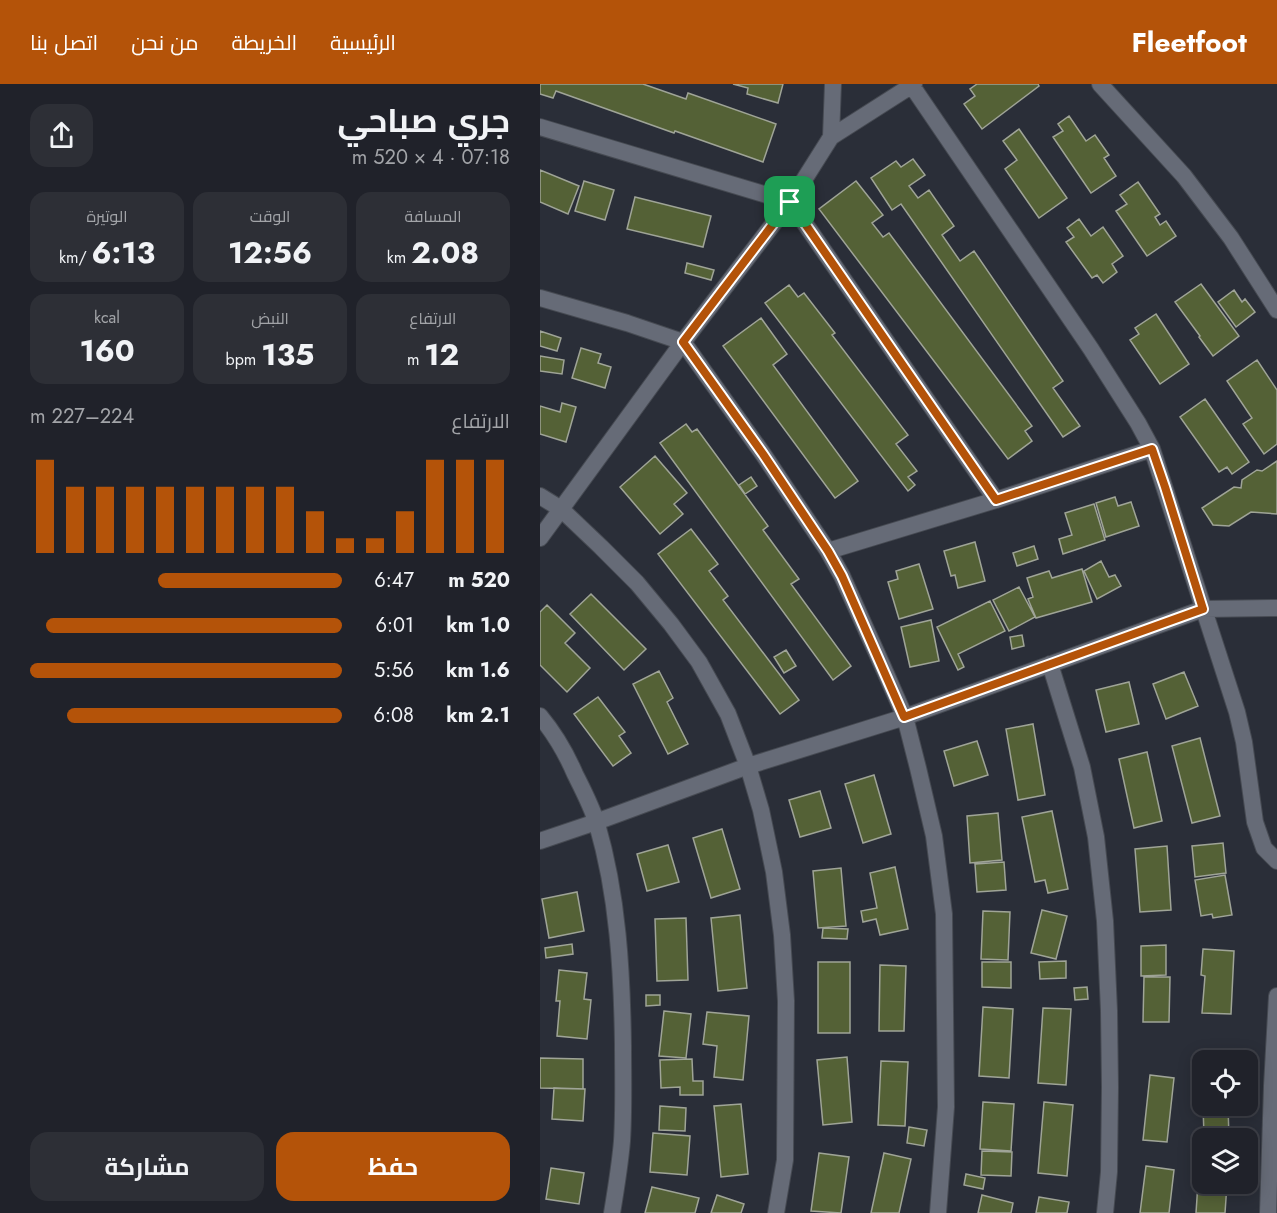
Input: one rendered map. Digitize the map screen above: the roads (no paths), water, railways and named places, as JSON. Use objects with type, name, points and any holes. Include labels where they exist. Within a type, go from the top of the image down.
[{"type":"street","points":[[831,136],[833,84]]},
{"type":"street","points":[[1100,84],[1184,177],[1231,238],[1277,310]]},
{"type":"street","points":[[540,538],[683,342],[790,202],[831,136],[913,85],[1092,349],[1152,449],[1237,712],[1244,742],[1255,822],[1267,853],[1277,861]]},
{"type":"street","points":[[540,127],[790,202],[996,500]]},
{"type":"street","points":[[540,298],[683,342],[763,454],[828,551],[904,717],[934,836],[944,914],[946,1107],[938,1213]]},
{"type":"street","points":[[828,551],[996,500],[1152,449]]},
{"type":"street","points":[[540,496],[561,509],[637,582],[678,633],[699,662],[728,714],[748,765],[761,810],[774,872],[782,935],[786,1001],[785,1160],[777,1213]]},
{"type":"street","points":[[540,841],[748,765],[904,717],[1203,609],[1277,608]]},
{"type":"street","points":[[1050,664],[1082,767],[1095,837],[1105,921],[1110,1087],[1109,1172],[1105,1213]]},
{"type":"street","points":[[540,716],[565,752],[596,822],[609,873],[617,928],[623,1002],[622,1142],[612,1213]]},
{"type":"street","points":[[1268,1213],[1277,996]]}]
